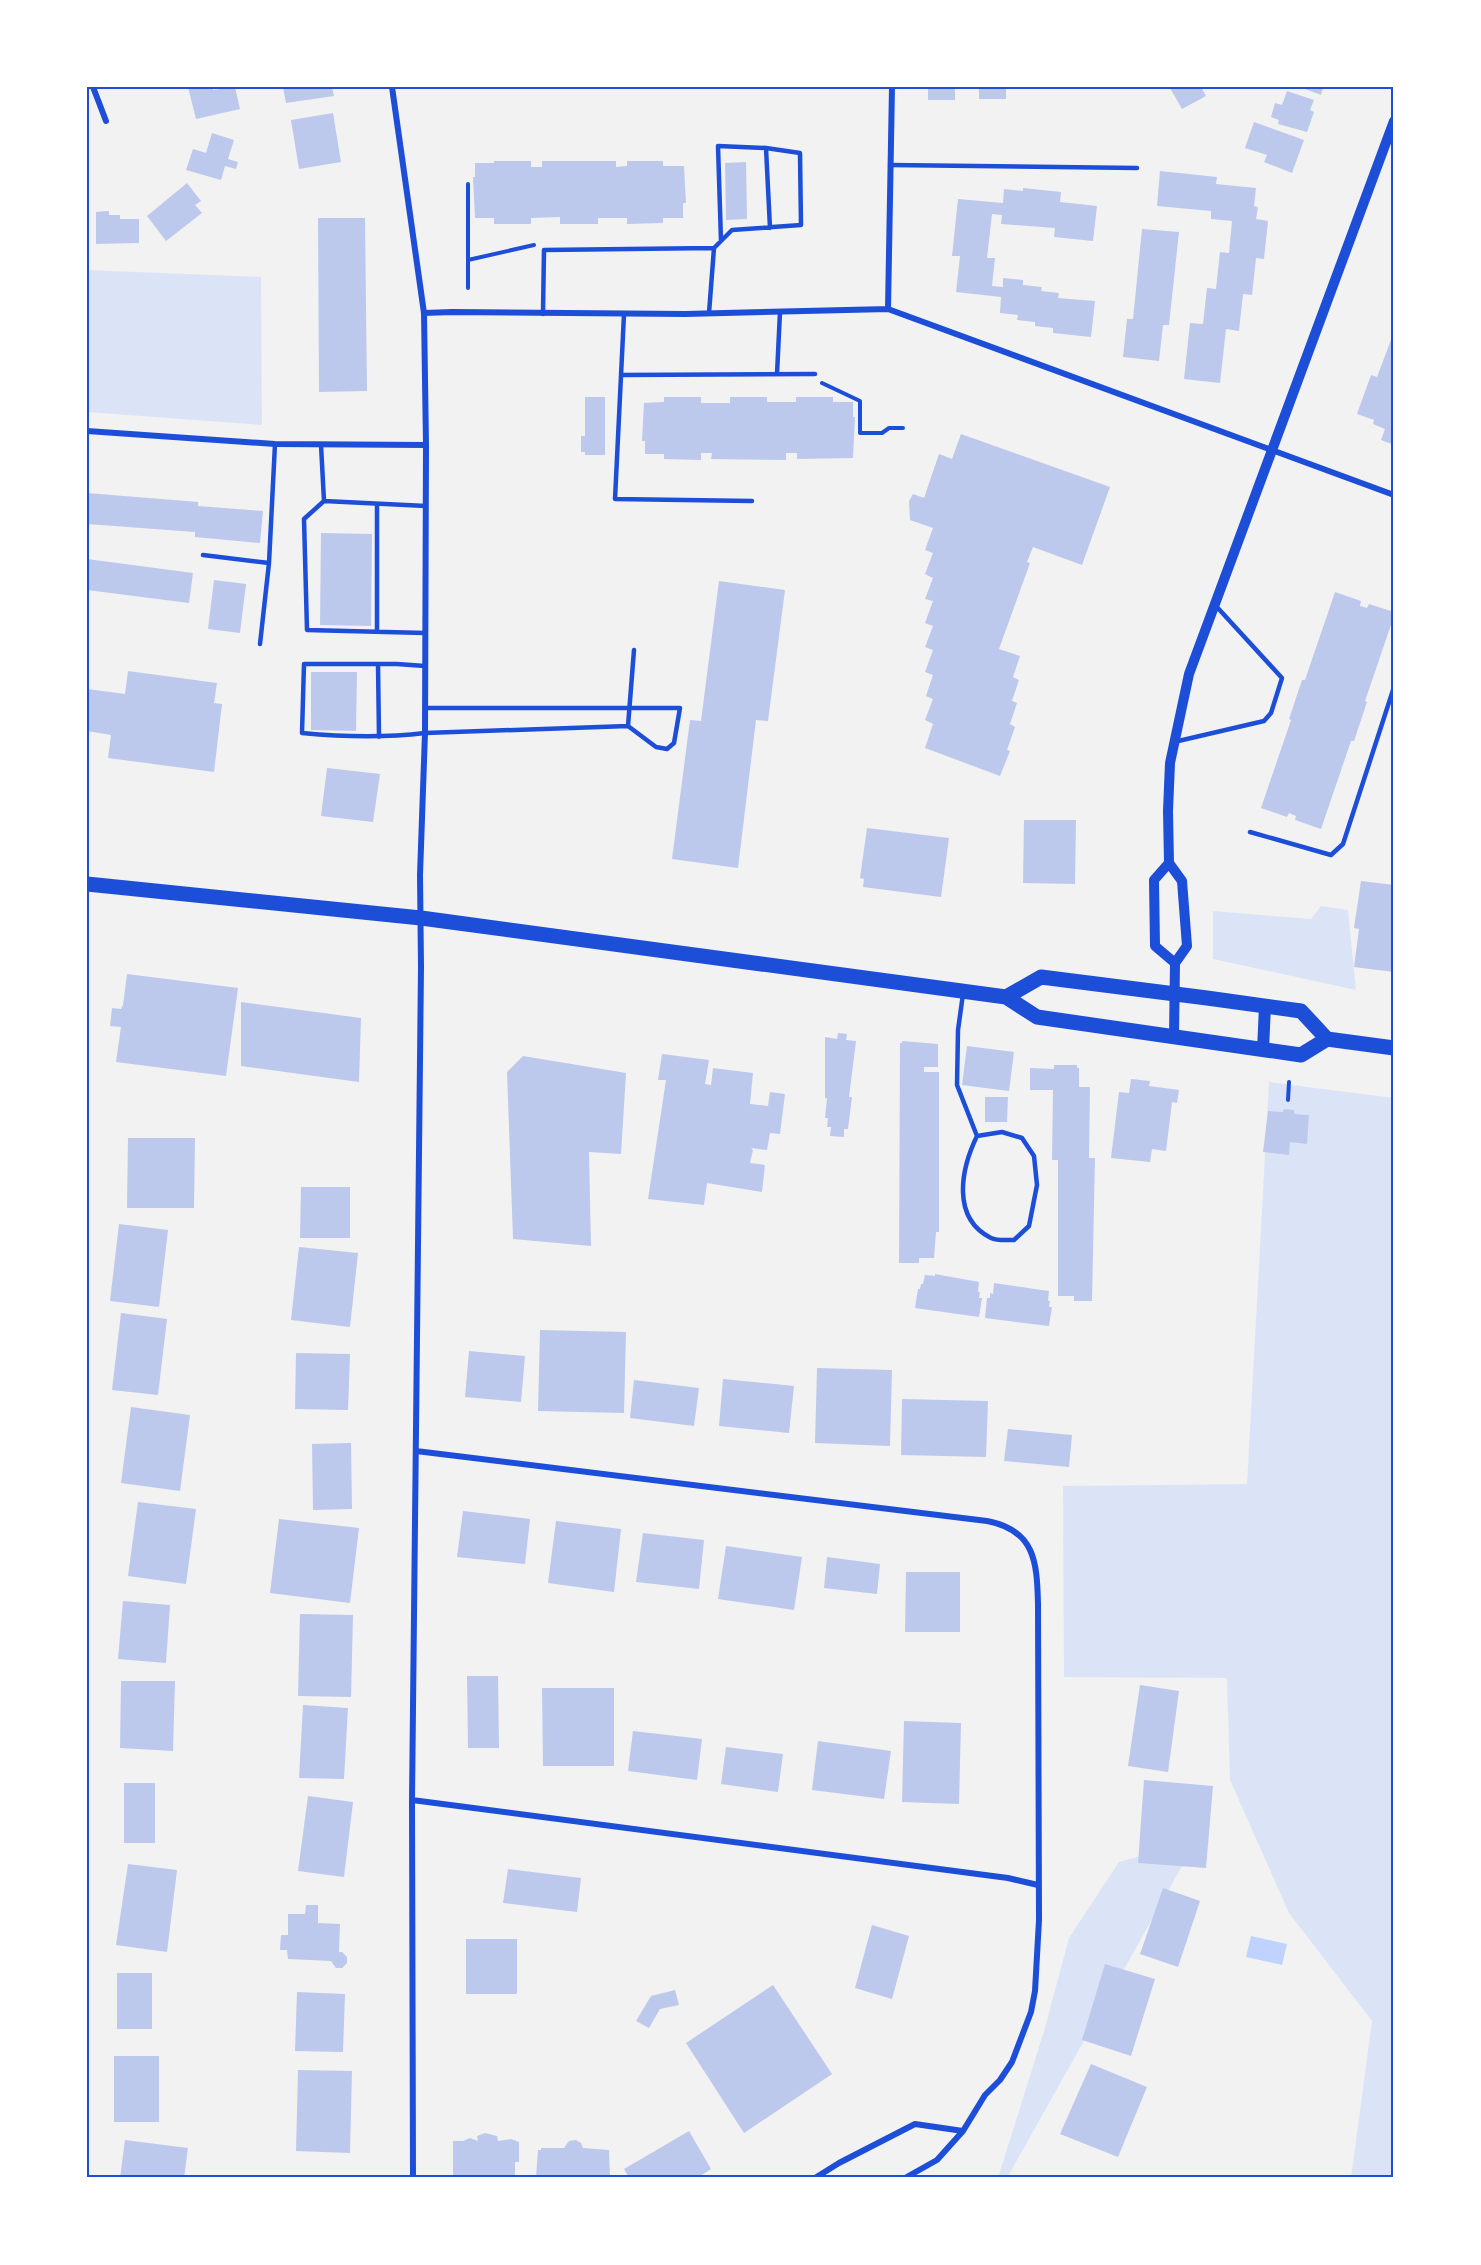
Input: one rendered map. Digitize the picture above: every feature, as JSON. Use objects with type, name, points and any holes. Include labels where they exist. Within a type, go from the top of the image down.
[{"type":"main road","points":[[87,884],[421,918],[964,991],[1006,997],[1038,1017],[1301,1055],[1327,1038]]},
{"type":"main road","points":[[1006,997],[1041,977],[1176,994],[1301,1011],[1327,1038],[1394,1048]]},
{"type":"main road","points":[[1263,1050],[1265,1006]]},
{"type":"street","points":[[93,87],[106,121]]},
{"type":"street","points":[[392,87],[424,313],[426,445],[425,733],[420,875],[412,1800],[413,2178]]},
{"type":"street","points":[[888,309],[891,87]]},
{"type":"street","points":[[1174,1037],[1175,963],[1187,945],[1182,881],[1169,863],[1169,783],[1170,763],[1189,674],[1394,121]]},
{"type":"street","points":[[424,313],[624,314],[888,309],[1394,495]]},
{"type":"street","points":[[87,431],[275,444],[426,445]]},
{"type":"street","points":[[1169,863],[1155,880],[1155,946],[1175,963]]},
{"type":"street","points":[[416,1451],[987,1521],[1010,1528],[1025,1542],[1037,1569],[1038,1604],[1039,1942],[1031,2012],[1012,2062],[986,2095],[963,2131],[937,2160],[905,2178]]},
{"type":"street","points":[[412,1800],[1008,1878],[1038,1885]]},
{"type":"street","points":[[815,2178],[915,2124],[963,2131]]},
{"type":"lane","points":[[709,313],[714,248],[721,241],[732,230],[801,225],[800,153],[766,148],[718,146],[721,241]]},
{"type":"lane","points":[[766,148],[770,228]]},
{"type":"lane","points":[[890,165],[1137,168]]},
{"type":"lane","points":[[543,314],[544,250],[714,248]]},
{"type":"lane","points":[[777,374],[780,312]]},
{"type":"lane","points":[[624,314],[615,499],[752,501]]},
{"type":"lane","points":[[621,375],[815,374]]},
{"type":"lane","points":[[260,644],[268,563],[275,444]]},
{"type":"lane","points":[[321,445],[324,501]]},
{"type":"lane","points":[[425,633],[306,630],[304,519],[324,501],[426,506]]},
{"type":"lane","points":[[377,504],[377,632]]},
{"type":"lane","points":[[203,555],[268,563]]},
{"type":"lane","points":[[1174,742],[1264,721],[1271,713],[1282,678],[1215,604]]},
{"type":"lane","points":[[628,726],[634,650]]},
{"type":"lane","points":[[425,666],[304,664],[302,733],[348,738],[628,726],[656,747],[667,749],[674,743],[681,708],[425,708]]},
{"type":"lane","points":[[378,664],[379,737]]},
{"type":"lane","points":[[1250,832],[1331,855],[1343,844],[1394,687]]},
{"type":"lane","points":[[964,991],[958,1029],[957,1085],[976,1136],[966,1158],[962,1191],[971,1223],[993,1239],[1014,1240],[1029,1226],[1037,1185],[1034,1156],[1023,1138],[1002,1132],[976,1136]]},
{"type":"path","points":[[468,184],[468,288]]},
{"type":"path","points":[[468,260],[536,245],[544,250]]},
{"type":"path","points":[[815,374],[819,374],[819,381],[860,401],[860,433],[882,433],[889,428],[903,428]]},
{"type":"path","points":[[1287,1100],[1289,1082]]},
{"type":"shaded area","points":[[87,270],[261,277],[262,425],[87,412]]},
{"type":"shaded area","points":[[1321,906],[1348,910],[1356,990],[1213,959],[1213,911],[1311,919]]},
{"type":"shaded area","points":[[1269,1082],[1394,1098],[1394,2178],[1351,2178],[1372,2021],[1289,1913],[1230,1780],[1227,1678],[1064,1677],[1063,1486],[1247,1484]]},
{"type":"shaded area","points":[[1196,1841],[1007,2178],[998,2178],[1044,2031],[1069,1938],[1119,1862]]},
{"type":"water","points":[[1251,1936],[1287,1944],[1282,1965],[1246,1957]]},
{"type":"building","points":[[188,87],[212,87],[213,90],[235,87],[240,109],[196,119]]},
{"type":"building","points":[[283,87],[332,87],[334,96],[286,103]]},
{"type":"building","points":[[928,87],[955,87],[955,100],[928,100]]},
{"type":"building","points":[[979,87],[1006,87],[1006,99],[979,99]]},
{"type":"building","points":[[1201,87],[1206,96],[1182,109],[1170,88]]},
{"type":"building","points":[[1300,87],[1323,87],[1321,95]]},
{"type":"building","points":[[1287,91],[1314,100],[1310,110],[1314,112],[1307,132],[1278,124],[1279,120],[1271,117],[1275,103],[1282,105]]},
{"type":"building","points":[[333,113],[341,162],[299,169],[291,120]]},
{"type":"building","points":[[1254,122],[1304,140],[1292,173],[1264,162],[1267,155],[1245,148]]},
{"type":"building","points":[[212,133],[234,140],[228,159],[238,162],[236,169],[225,166],[221,180],[186,170],[193,149],[206,153]]},
{"type":"building","points":[[494,161],[531,161],[531,167],[542,167],[542,161],[616,161],[616,167],[627,166],[627,161],[663,161],[663,166],[684,166],[686,203],[683,203],[683,218],[663,218],[663,223],[627,224],[627,218],[598,218],[598,224],[560,224],[560,217],[531,218],[531,224],[494,224],[494,218],[475,218],[473,177],[475,177],[475,163],[494,163]]},
{"type":"building","points":[[746,162],[747,219],[726,220],[725,163]]},
{"type":"building","points":[[1160,171],[1217,177],[1216,184],[1256,188],[1254,206],[1258,207],[1256,219],[1268,221],[1264,259],[1256,258],[1252,295],[1243,294],[1239,331],[1226,329],[1220,383],[1184,379],[1190,323],[1203,324],[1207,288],[1216,289],[1220,252],[1229,253],[1232,221],[1211,219],[1211,211],[1157,206]]},
{"type":"building","points":[[187,183],[201,201],[195,205],[202,213],[166,241],[147,216]]},
{"type":"building","points":[[1023,188],[1061,192],[1060,202],[1097,206],[1093,241],[1054,237],[1055,228],[1001,224],[1002,215],[992,214],[987,258],[995,258],[992,286],[1003,287],[1003,278],[1023,280],[1023,285],[1042,287],[1041,291],[1059,293],[1058,298],[1095,301],[1091,337],[1053,333],[1053,328],[1035,326],[1035,322],[1017,320],[1018,315],[1000,313],[1001,297],[956,292],[960,256],[952,256],[958,199],[1003,203],[1004,189],[1023,191]]},
{"type":"building","points":[[109,211],[109,215],[120,215],[120,219],[139,219],[139,243],[96,244],[96,212]]},
{"type":"building","points":[[318,218],[365,218],[367,391],[319,392]]},
{"type":"building","points":[[1142,229],[1179,232],[1169,325],[1163,325],[1159,361],[1123,357],[1127,319],[1133,319]]},
{"type":"building","points":[[1394,332],[1394,445],[1381,440],[1385,429],[1373,424],[1374,420],[1357,414],[1371,375],[1377,377]]},
{"type":"building","points":[[585,397],[605,397],[605,455],[585,455],[585,452],[581,452],[581,436],[585,436]]},
{"type":"building","points":[[664,397],[701,397],[701,403],[730,403],[730,397],[767,397],[767,402],[796,402],[796,397],[833,397],[833,402],[853,402],[853,417],[855,417],[853,458],[797,459],[797,453],[786,453],[786,460],[711,459],[712,453],[701,453],[701,460],[664,459],[664,454],[645,454],[645,441],[642,441],[644,403],[664,402]]},
{"type":"building","points":[[961,434],[1110,487],[1082,565],[1033,547],[1027,562],[1030,563],[999,649],[1020,656],[1013,677],[1019,680],[1012,701],[1017,703],[1010,724],[1015,727],[1007,750],[1010,751],[1000,776],[925,748],[933,724],[925,720],[933,699],[926,696],[933,675],[925,672],[933,650],[925,647],[933,626],[925,623],[933,601],[925,599],[933,578],[925,574],[933,553],[925,550],[933,528],[910,520],[909,501],[913,494],[924,498],[939,454],[952,459]]},
{"type":"building","points":[[87,493],[198,502],[198,506],[263,511],[260,543],[195,537],[195,532],[87,524]]},
{"type":"building","points":[[321,533],[372,534],[371,626],[320,625]]},
{"type":"building","points":[[87,559],[193,573],[189,603],[87,590]]},
{"type":"building","points":[[214,580],[246,584],[240,633],[208,629]]},
{"type":"building","points":[[719,581],[785,590],[768,721],[756,720],[738,868],[672,859],[690,720],[701,721]]},
{"type":"building","points":[[1335,592],[1361,601],[1360,606],[1367,608],[1369,604],[1394,612],[1394,616],[1354,741],[1351,741],[1321,829],[1295,820],[1296,816],[1289,813],[1287,817],[1261,808],[1302,680],[1305,680]]},
{"type":"building","points":[[128,671],[217,683],[214,703],[222,704],[214,772],[108,758],[111,735],[87,731],[87,689],[125,694]]},
{"type":"building","points":[[311,672],[357,672],[356,731],[311,730]]},
{"type":"building","points":[[327,768],[380,774],[373,822],[321,816]]},
{"type":"building","points":[[1024,820],[1076,820],[1075,884],[1023,883]]},
{"type":"building","points":[[867,828],[949,838],[941,897],[863,887],[864,879],[860,878]]},
{"type":"building","points":[[1361,881],[1394,885],[1394,972],[1354,967],[1359,929],[1354,928]]},
{"type":"building","points":[[127,974],[238,988],[226,1076],[116,1062],[121,1027],[110,1026],[112,1008],[121,1009],[123,1005]]},
{"type":"building","points":[[241,1002],[361,1018],[359,1082],[241,1066]]},
{"type":"building","points":[[838,1033],[847,1034],[846,1040],[856,1041],[849,1097],[852,1097],[848,1129],[844,1129],[844,1137],[830,1136],[831,1127],[827,1127],[828,1118],[825,1118],[827,1098],[825,1098],[825,1037],[837,1039]]},
{"type":"building","points":[[902,1041],[938,1044],[938,1067],[924,1067],[924,1072],[939,1072],[939,1232],[936,1232],[934,1258],[919,1258],[919,1263],[899,1263],[900,1043]]},
{"type":"building","points":[[967,1046],[1014,1052],[1009,1091],[962,1085]]},
{"type":"building","points":[[662,1054],[709,1060],[705,1084],[711,1085],[713,1068],[753,1073],[750,1104],[768,1106],[770,1092],[785,1094],[780,1134],[770,1133],[767,1150],[751,1148],[753,1150],[750,1163],[765,1165],[762,1192],[707,1183],[704,1205],[648,1199],[666,1080],[658,1080]]},
{"type":"building","points":[[523,1056],[626,1073],[621,1154],[589,1152],[591,1246],[513,1239],[507,1072]]},
{"type":"building","points":[[1054,1065],[1077,1065],[1079,1087],[1090,1087],[1089,1158],[1095,1158],[1092,1301],[1074,1301],[1074,1296],[1058,1296],[1058,1160],[1052,1160],[1053,1090],[1030,1090],[1030,1068],[1054,1069]]},
{"type":"building","points":[[1131,1079],[1150,1081],[1149,1086],[1179,1090],[1177,1103],[1172,1102],[1166,1151],[1152,1149],[1150,1162],[1111,1158],[1119,1092],[1129,1093]]},
{"type":"building","points":[[985,1097],[1008,1097],[1007,1122],[985,1122]]},
{"type":"building","points":[[1284,1109],[1294,1110],[1294,1114],[1309,1115],[1307,1144],[1290,1142],[1289,1155],[1263,1152],[1268,1111],[1283,1112]]},
{"type":"building","points":[[128,1138],[195,1138],[194,1208],[127,1208]]},
{"type":"building","points":[[301,1187],[350,1187],[350,1238],[300,1238]]},
{"type":"building","points":[[119,1224],[168,1230],[159,1307],[110,1301]]},
{"type":"building","points":[[299,1247],[358,1253],[350,1327],[291,1320]]},
{"type":"building","points":[[935,1274],[979,1282],[979,1298],[982,1298],[979,1317],[915,1308],[918,1289],[923,1284],[925,1275],[935,1276]]},
{"type":"building","points":[[994,1283],[1049,1291],[1049,1307],[1052,1307],[1049,1326],[985,1318],[987,1298],[990,1298],[990,1293],[993,1294]]},
{"type":"building","points":[[121,1313],[167,1319],[158,1395],[112,1390]]},
{"type":"building","points":[[540,1330],[626,1332],[624,1413],[538,1411]]},
{"type":"building","points":[[469,1351],[525,1356],[521,1402],[465,1397]]},
{"type":"building","points":[[296,1353],[350,1354],[348,1410],[295,1409]]},
{"type":"building","points":[[817,1368],[892,1370],[890,1446],[815,1443]]},
{"type":"building","points":[[723,1379],[794,1386],[789,1433],[719,1426]]},
{"type":"building","points":[[634,1380],[699,1388],[694,1426],[630,1418]]},
{"type":"building","points":[[902,1399],[988,1401],[986,1457],[901,1455]]},
{"type":"building","points":[[131,1407],[190,1415],[180,1491],[121,1483]]},
{"type":"building","points":[[1008,1429],[1072,1435],[1069,1467],[1004,1461]]},
{"type":"building","points":[[351,1443],[352,1509],[313,1510],[312,1444]]},
{"type":"building","points":[[138,1502],[196,1509],[186,1584],[128,1576]]},
{"type":"building","points":[[463,1511],[530,1519],[525,1564],[457,1557]]},
{"type":"building","points":[[279,1519],[359,1528],[350,1603],[270,1593]]},
{"type":"building","points":[[556,1521],[621,1529],[614,1592],[548,1583]]},
{"type":"building","points":[[643,1533],[704,1540],[699,1589],[636,1582]]},
{"type":"building","points":[[726,1546],[802,1557],[794,1610],[718,1599]]},
{"type":"building","points":[[827,1557],[880,1564],[877,1594],[824,1588]]},
{"type":"building","points":[[906,1572],[960,1572],[960,1632],[905,1632]]},
{"type":"building","points":[[123,1601],[170,1605],[166,1663],[118,1659]]},
{"type":"building","points":[[300,1614],[353,1615],[351,1697],[298,1696]]},
{"type":"building","points":[[467,1676],[498,1676],[499,1748],[468,1748]]},
{"type":"building","points":[[121,1681],[175,1681],[173,1751],[120,1748]]},
{"type":"building","points":[[1140,1685],[1179,1691],[1168,1772],[1128,1766]]},
{"type":"building","points":[[542,1688],[614,1688],[614,1766],[543,1766]]},
{"type":"building","points":[[303,1705],[348,1708],[344,1779],[299,1778]]},
{"type":"building","points":[[904,1721],[961,1723],[959,1804],[902,1802]]},
{"type":"building","points":[[633,1731],[702,1739],[697,1780],[628,1771]]},
{"type":"building","points":[[818,1741],[891,1751],[884,1799],[812,1790]]},
{"type":"building","points":[[726,1747],[783,1754],[778,1792],[721,1784]]},
{"type":"building","points":[[1144,1780],[1213,1786],[1206,1868],[1138,1863]]},
{"type":"building","points":[[124,1783],[155,1783],[155,1843],[124,1843]]},
{"type":"building","points":[[308,1796],[353,1802],[344,1877],[298,1871]]},
{"type":"building","points":[[128,1864],[177,1870],[167,1952],[116,1945]]},
{"type":"building","points":[[508,1869],[581,1878],[577,1912],[503,1903]]},
{"type":"building","points":[[1163,1888],[1200,1901],[1178,1967],[1140,1954]]},
{"type":"building","points":[[306,1905],[318,1905],[318,1923],[340,1924],[339,1952],[347,1957],[347,1963],[342,1968],[336,1968],[331,1961],[288,1959],[287,1950],[280,1950],[281,1935],[288,1935],[288,1914],[305,1914]]},
{"type":"building","points":[[872,1925],[909,1936],[892,1999],[855,1988]]},
{"type":"building","points":[[466,1939],[517,1939],[517,1994],[466,1994]]},
{"type":"building","points":[[1105,1964],[1155,1979],[1131,2056],[1082,2040]]},
{"type":"building","points":[[117,1973],[152,1973],[152,2029],[117,2029]]},
{"type":"building","points":[[773,1985],[832,2074],[744,2133],[686,2043]]},
{"type":"building","points":[[675,1990],[679,2005],[660,2009],[649,2028],[636,2021],[651,1996]]},
{"type":"building","points":[[297,1992],[345,1994],[343,2052],[295,2051]]},
{"type":"building","points":[[114,2056],[159,2056],[159,2122],[114,2122]]},
{"type":"building","points":[[1091,2064],[1147,2087],[1118,2157],[1060,2134]]},
{"type":"building","points":[[298,2070],[352,2071],[350,2153],[296,2151]]},
{"type":"building","points":[[689,2131],[711,2169],[697,2178],[629,2178],[624,2169]]},
{"type":"building","points":[[485,2133],[497,2136],[498,2141],[511,2139],[519,2142],[519,2162],[515,2162],[515,2178],[453,2178],[453,2141],[470,2138],[478,2141],[477,2136]]},
{"type":"building","points":[[125,2140],[188,2148],[184,2178],[120,2178]]},
{"type":"building","points":[[576,2140],[583,2148],[609,2150],[610,2178],[536,2178],[538,2150],[564,2148],[569,2141]]}]
